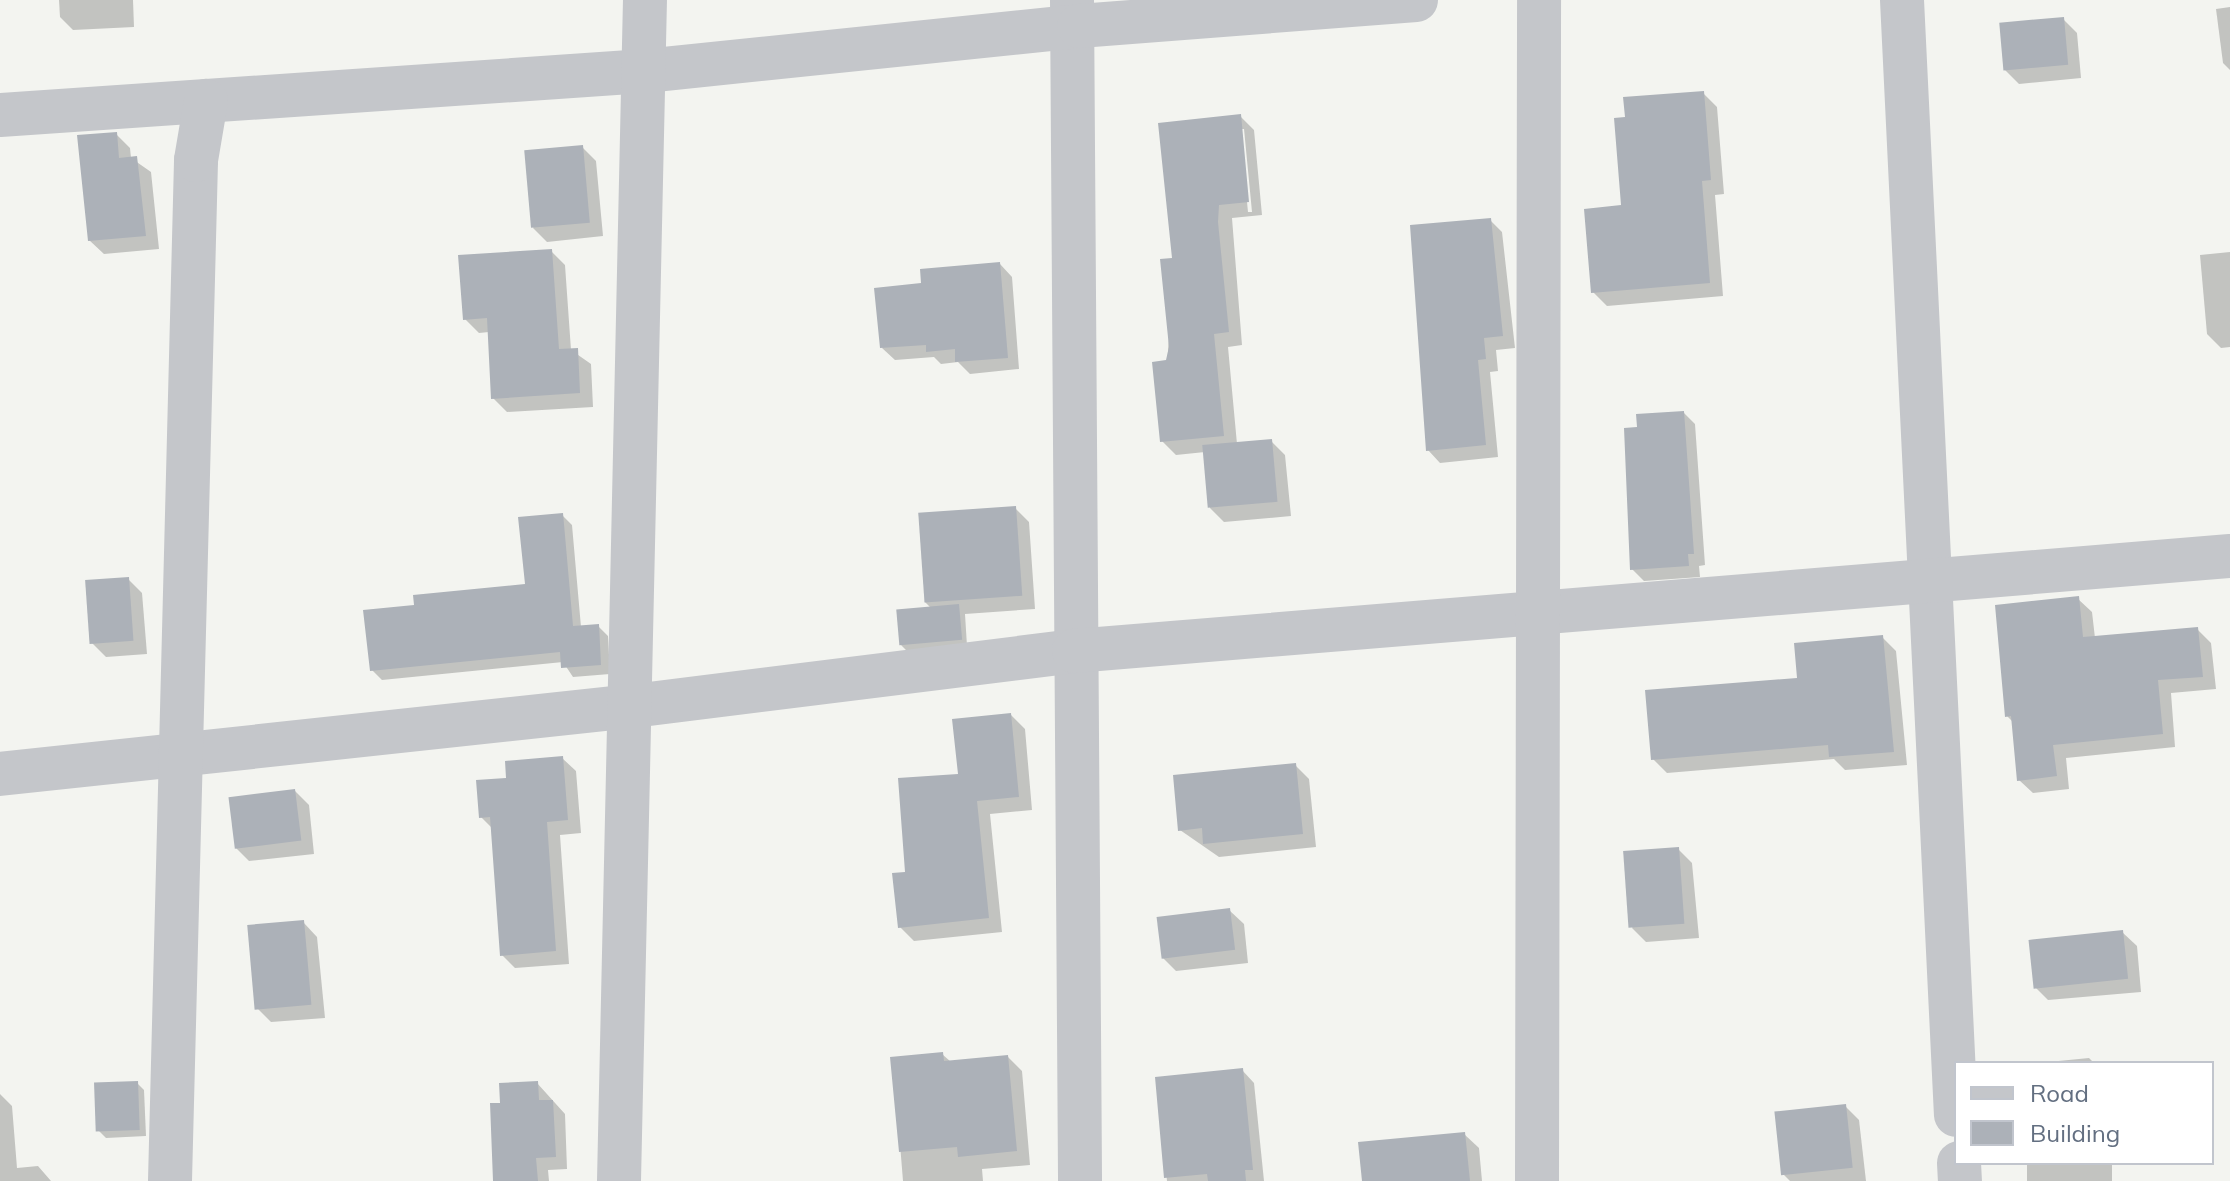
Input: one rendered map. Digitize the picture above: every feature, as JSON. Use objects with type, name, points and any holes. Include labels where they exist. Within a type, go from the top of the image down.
[{"type":"street","points":[[619,1181],[633,706],[645,0]]},
{"type":"street","points":[[0,115],[645,71],[1072,13],[1416,0]]},
{"type":"street","points":[[1537,1181],[1542,610],[1539,0]]},
{"type":"street","points":[[1902,0],[1927,582],[1954,1078]]},
{"type":"street","points":[[1072,13],[1080,1181]]},
{"type":"street","points":[[170,1181],[196,160],[206,101]]},
{"type":"street","points":[[0,774],[633,706],[1074,651],[1078,654],[1542,610],[2230,556]]},
{"type":"building","points":[[2064,17],[2068,65],[2003,70],[1999,23]]},
{"type":"building","points":[[1704,91],[1711,180],[1702,181],[1710,283],[1591,293],[1584,209],[1621,205],[1614,118],[1625,117],[1623,97]]},
{"type":"building","points":[[1241,114],[1249,202],[1219,205],[1218,222],[1229,332],[1214,334],[1224,436],[1160,442],[1152,362],[1166,360],[1169,347],[1160,259],[1172,258],[1158,123]]},
{"type":"building","points":[[117,132],[119,158],[137,156],[146,236],[88,241],[77,135]]},
{"type":"building","points":[[583,145],[590,223],[531,228],[524,150]]},
{"type":"building","points":[[1491,218],[1503,336],[1484,338],[1486,359],[1478,360],[1486,445],[1426,451],[1410,225]]},
{"type":"building","points":[[552,249],[559,349],[578,348],[580,393],[491,399],[487,318],[463,320],[458,255]]},
{"type":"building","points":[[1000,262],[1008,358],[955,362],[955,349],[926,352],[926,345],[880,348],[874,288],[921,283],[920,269]]},
{"type":"building","points":[[1684,411],[1694,554],[1688,554],[1689,566],[1630,570],[1624,428],[1637,427],[1636,414]]},
{"type":"building","points":[[1272,439],[1277,502],[1208,508],[1202,445]]},
{"type":"building","points":[[1016,506],[1022,596],[925,603],[918,513]]},
{"type":"building","points":[[563,513],[573,626],[599,624],[601,665],[561,668],[560,652],[370,671],[363,610],[414,605],[413,595],[525,584],[518,517]]},
{"type":"building","points":[[129,577],[133,641],[90,644],[85,580]]},
{"type":"building","points":[[2079,596],[2083,637],[2198,627],[2203,677],[2158,680],[2163,734],[2053,745],[2057,776],[2017,781],[2011,716],[2005,717],[1995,605]]},
{"type":"building","points":[[959,604],[962,640],[899,645],[896,609]]},
{"type":"building","points":[[1883,635],[1894,752],[1829,757],[1828,745],[1651,760],[1645,690],[1797,678],[1794,643]]},
{"type":"building","points":[[1011,713],[1019,797],[977,801],[989,918],[898,928],[892,873],[905,872],[898,778],[958,774],[952,719]]},
{"type":"building","points":[[563,756],[568,820],[547,822],[556,951],[500,956],[490,817],[479,818],[476,780],[506,778],[505,761]]},
{"type":"building","points":[[1296,763],[1303,834],[1203,844],[1202,828],[1178,831],[1173,775]]},
{"type":"building","points":[[295,789],[301,841],[235,849],[228,797]]},
{"type":"building","points":[[1679,847],[1684,924],[1629,928],[1623,851]]},
{"type":"building","points":[[1230,908],[1235,950],[1162,959],[1157,917]]},
{"type":"building","points":[[304,920],[311,1005],[255,1010],[247,925]]},
{"type":"building","points":[[2123,930],[2128,979],[2034,989],[2029,940]]},
{"type":"building","points":[[943,1052],[944,1061],[1008,1055],[1017,1151],[958,1157],[957,1147],[899,1152],[890,1057]]},
{"type":"building","points":[[1243,1068],[1253,1170],[1245,1170],[1246,1181],[1208,1181],[1207,1174],[1164,1178],[1155,1077]]},
{"type":"building","points":[[138,1081],[140,1130],[96,1132],[94,1083]]},
{"type":"building","points":[[538,1081],[539,1100],[553,1100],[556,1157],[536,1158],[538,1181],[493,1181],[490,1103],[500,1103],[499,1083]]},
{"type":"building","points":[[1846,1104],[1853,1168],[1781,1175],[1774,1112]]},
{"type":"building","points":[[1465,1132],[1470,1181],[1362,1181],[1358,1142]]}]
